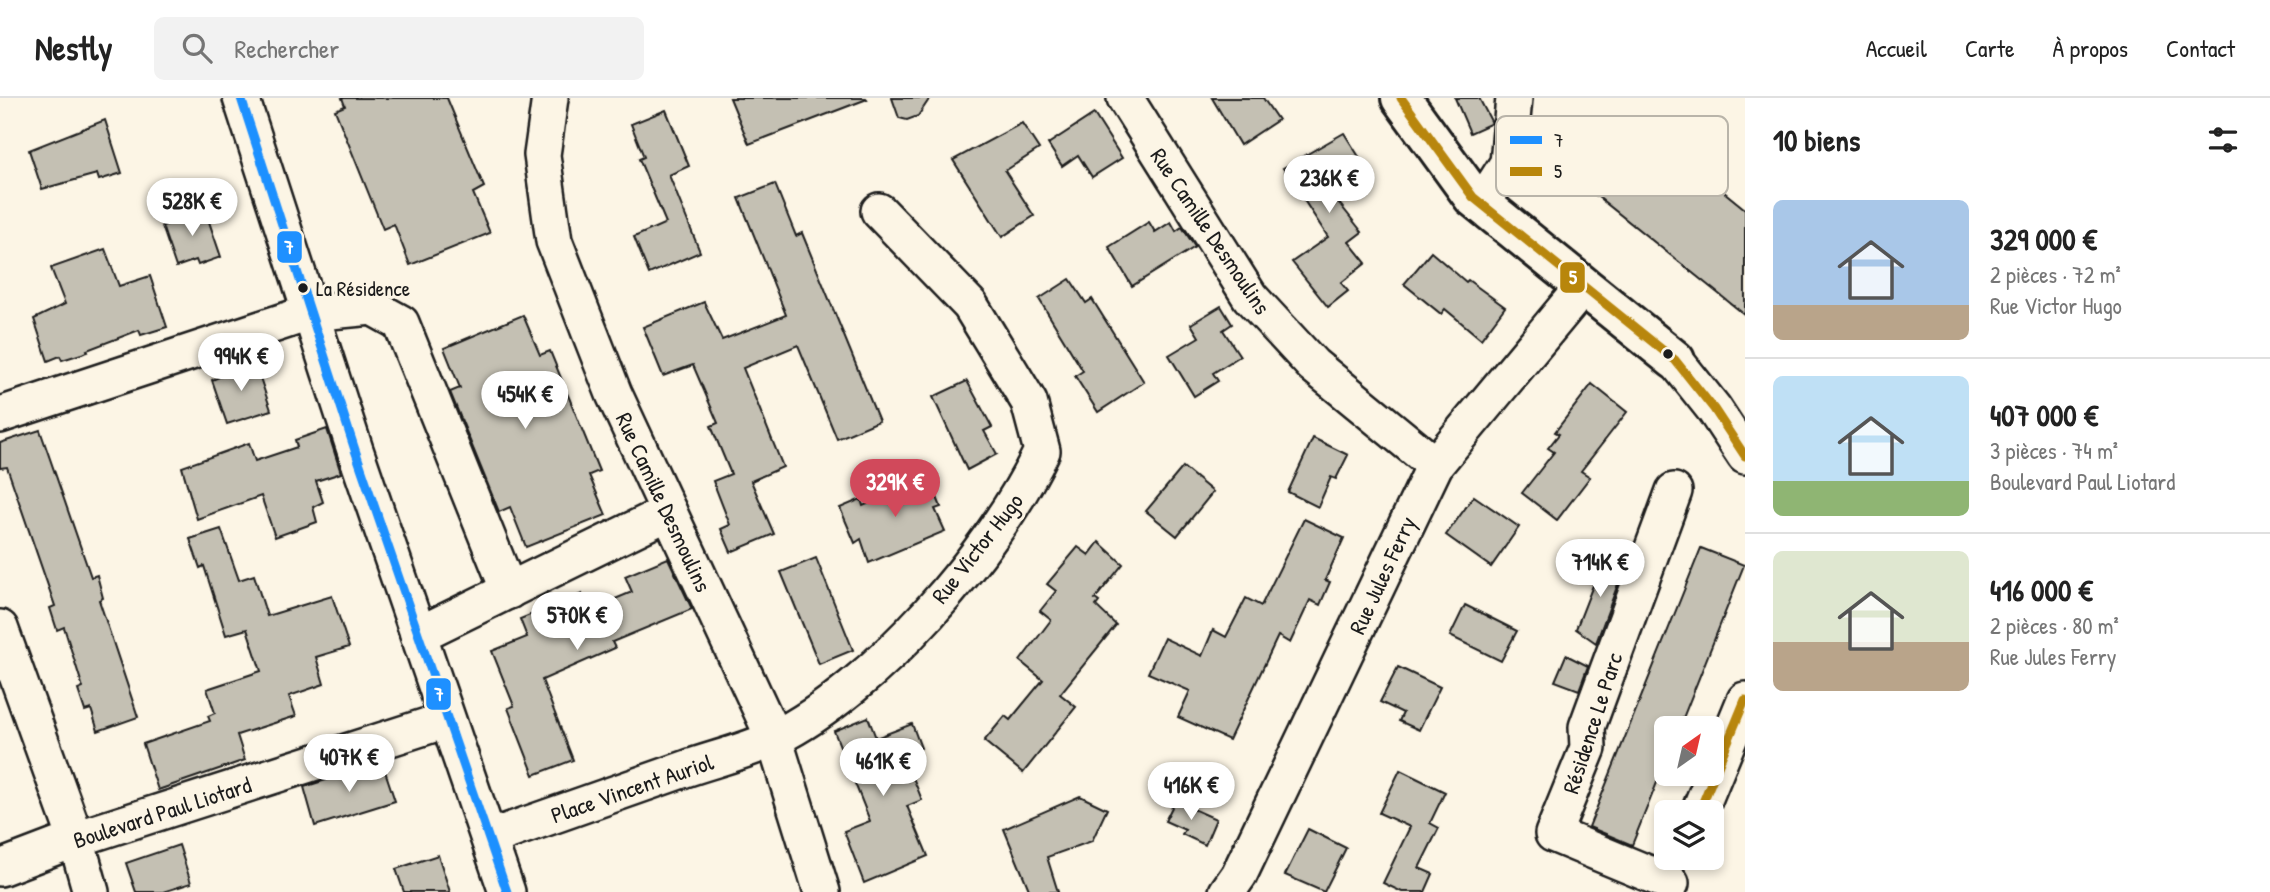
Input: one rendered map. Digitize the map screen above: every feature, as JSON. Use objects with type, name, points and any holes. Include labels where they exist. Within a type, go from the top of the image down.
[{"type":"main road","points":[[1401,98],[1450,170],[1481,205],[1675,360]]},
{"type":"street","points":[[241,98],[309,313],[507,892]]},
{"type":"street","name":"Rue Camille Desmoulins","points":[[550,98],[542,155],[554,241],[614,394],[774,738]]},
{"type":"street","name":"Rue Camille Desmoulins","points":[[1125,98],[1250,298],[1313,365],[1434,465]]},
{"type":"street","points":[[1512,116],[1514,98]]},
{"type":"street","points":[[1481,205],[1496,182]]},
{"type":"street","name":"Rue Victor Hugo","points":[[774,738],[844,696],[922,619],[995,532],[1027,484],[1042,450],[1029,402],[970,305],[879,211]]},
{"type":"street","name":"Rue Jules Ferry","points":[[1227,892],[1239,875],[1434,465],[1582,288]]},
{"type":"street","points":[[0,415],[309,313],[372,307],[401,323],[509,591]]},
{"type":"street","points":[[1675,360],[1704,378],[1745,416]]},
{"type":"street","points":[[1675,360],[1714,409],[1745,456]]},
{"type":"street","name":"Résidence Le Parc","points":[[1673,877],[1553,834],[1588,748],[1587,727],[1674,491]]},
{"type":"street","points":[[418,635],[669,512]]},
{"type":"street","points":[[0,628],[76,839],[92,892]]},
{"type":"street","points":[[1704,800],[1745,701]]},
{"type":"street","name":"Boulevard Paul Liotard","points":[[0,868],[76,839],[446,720]]},
{"type":"street","points":[[774,738],[822,892]]},
{"type":"street","name":"Place Vincent Auriol","points":[[489,838],[774,738]]},
{"type":"building","points":[[342,98],[447,98],[484,187],[473,193],[490,233],[410,265],[394,224],[383,229],[335,110],[345,106]]},
{"type":"building","points":[[730,98],[866,98],[867,99],[749,144]]},
{"type":"building","points":[[892,98],[930,98],[918,116],[907,120],[899,118]]},
{"type":"building","points":[[1212,98],[1263,98],[1278,120],[1240,145]]},
{"type":"building","points":[[1455,98],[1479,98],[1492,123],[1470,133]]},
{"type":"building","points":[[666,110],[689,166],[669,175],[700,252],[649,274],[634,237],[666,223],[639,159],[644,157],[631,124]]},
{"type":"building","points":[[1094,114],[1122,158],[1092,177],[1078,155],[1062,166],[1048,144]]},
{"type":"building","points":[[105,120],[122,173],[99,180],[97,174],[42,189],[29,150]]},
{"type":"building","points":[[1022,123],[1039,149],[1005,171],[1034,216],[1002,237],[953,160]]},
{"type":"building","points":[[1344,133],[1370,174],[1335,198],[1362,232],[1349,242],[1366,263],[1341,283],[1348,291],[1328,307],[1292,262],[1328,237],[1283,168]]},
{"type":"building","points":[[775,184],[796,236],[802,233],[879,421],[837,439],[798,345],[743,368],[783,467],[751,481],[774,534],[731,552],[721,529],[730,525],[713,481],[731,474],[711,426],[718,423],[693,365],[663,376],[643,327],[704,302],[722,340],[786,315],[739,198]]},
{"type":"building","points":[[1728,195],[1745,209],[1745,315],[1597,196]]},
{"type":"building","points":[[204,207],[221,257],[198,265],[196,260],[176,267],[162,226],[177,221],[174,216]]},
{"type":"building","points":[[1149,222],[1155,232],[1171,222],[1176,231],[1182,227],[1195,247],[1132,286],[1109,247]]},
{"type":"building","points":[[105,249],[119,286],[150,276],[167,327],[141,335],[139,330],[87,350],[88,352],[62,360],[60,356],[48,361],[34,319],[65,304],[51,268]]},
{"type":"building","points":[[1431,252],[1466,282],[1468,280],[1505,307],[1481,339],[1445,309],[1441,314],[1404,284]]},
{"type":"building","points":[[1070,279],[1086,303],[1092,299],[1144,382],[1098,412],[1075,376],[1083,371],[1039,299]]},
{"type":"building","points":[[1221,306],[1232,324],[1223,330],[1240,356],[1213,373],[1218,381],[1194,396],[1169,355],[1199,337],[1191,324]]},
{"type":"building","points":[[523,315],[540,355],[550,351],[599,471],[589,475],[606,515],[526,547],[510,507],[499,512],[450,392],[460,388],[444,348]]},
{"type":"building","points":[[254,360],[271,410],[227,424],[212,380],[226,374],[224,369]]},
{"type":"building","points":[[967,381],[992,427],[984,431],[997,454],[967,470],[933,397]]},
{"type":"building","points":[[1592,384],[1627,412],[1581,471],[1590,477],[1557,520],[1522,493],[1554,452],[1548,448],[1559,434],[1555,432]]},
{"type":"building","points":[[327,429],[341,473],[316,481],[323,502],[313,507],[317,522],[275,537],[261,496],[197,519],[182,467],[249,443],[255,461],[297,447],[295,440]]},
{"type":"building","points":[[40,430],[91,577],[97,575],[103,598],[99,600],[138,717],[98,731],[91,709],[85,711],[78,690],[83,688],[64,627],[57,630],[50,608],[55,606],[7,467],[0,468],[0,443]]},
{"type":"building","points":[[1313,438],[1348,455],[1336,479],[1331,477],[1318,507],[1288,492]]},
{"type":"building","points":[[1183,467],[1213,492],[1177,536],[1146,511]]},
{"type":"building","points":[[927,473],[941,507],[935,509],[945,531],[869,563],[861,539],[855,543],[840,508],[861,499],[863,506],[908,487],[906,482]]},
{"type":"building","points":[[1474,496],[1519,527],[1491,567],[1446,535]]},
{"type":"building","points":[[1304,519],[1344,538],[1325,580],[1330,582],[1320,605],[1310,600],[1290,643],[1278,636],[1229,740],[1178,717],[1190,691],[1148,673],[1164,638],[1202,656],[1213,630],[1226,637],[1246,598],[1261,606]]},
{"type":"building","points":[[221,529],[239,580],[254,575],[267,616],[332,596],[349,647],[316,657],[324,684],[289,696],[296,716],[237,735],[245,760],[158,790],[143,744],[210,721],[208,716],[215,713],[207,689],[261,671],[247,629],[226,635],[204,566],[200,568],[190,539]]},
{"type":"building","points":[[1099,542],[1123,564],[1095,599],[1099,602],[1096,606],[1116,625],[1060,694],[1076,707],[1023,773],[984,741],[1005,716],[1010,720],[1043,680],[1020,661],[1051,620],[1040,611],[1056,591],[1047,584],[1078,547],[1089,555]]},
{"type":"building","points":[[1701,548],[1744,565],[1684,716],[1654,716],[1656,786],[1632,845],[1589,827]]},
{"type":"building","points":[[1604,557],[1625,565],[1596,643],[1576,629]]},
{"type":"building","points":[[668,558],[692,609],[612,642],[615,648],[542,680],[573,760],[534,775],[508,708],[514,706],[492,651],[527,637],[520,619],[582,594],[589,610],[632,592],[625,576]]},
{"type":"building","points":[[816,558],[853,650],[819,664],[781,572]]},
{"type":"building","points":[[1465,605],[1517,631],[1501,661],[1450,636]]},
{"type":"building","points":[[1566,655],[1588,666],[1579,690],[1555,681]]},
{"type":"building","points":[[1398,667],[1440,687],[1419,730],[1399,721],[1403,713],[1380,702]]},
{"type":"building","points":[[868,717],[876,738],[912,724],[921,748],[904,755],[922,800],[907,806],[928,856],[864,883],[844,831],[870,821],[834,731]]},
{"type":"building","points":[[382,762],[395,801],[315,826],[304,787]]},
{"type":"building","points":[[1400,770],[1445,792],[1430,823],[1439,828],[1419,868],[1433,874],[1425,892],[1402,892],[1383,883],[1410,827],[1379,813]]},
{"type":"building","points":[[1080,796],[1107,809],[1092,841],[1047,857],[1058,892],[1030,892],[1004,829]]},
{"type":"building","points":[[1175,801],[1216,819],[1205,845],[1182,834],[1185,830],[1165,821]]},
{"type":"building","points":[[1308,829],[1346,848],[1324,892],[1285,875]]},
{"type":"building","points":[[179,845],[191,883],[163,892],[136,892],[126,863]]},
{"type":"building","points":[[438,855],[450,892],[404,892],[396,869]]},
{"type":"transit line","name":"7","points":[[241,98],[355,450],[507,892]]},
{"type":"transit line","name":"5","points":[[1401,98],[1473,197],[1675,360],[1714,409],[1745,456]]},
{"type":"transit line","name":"5","points":[[1704,800],[1745,700]]},
{"type":"place","name":"La Résidence","points":[[303,288]]}]
